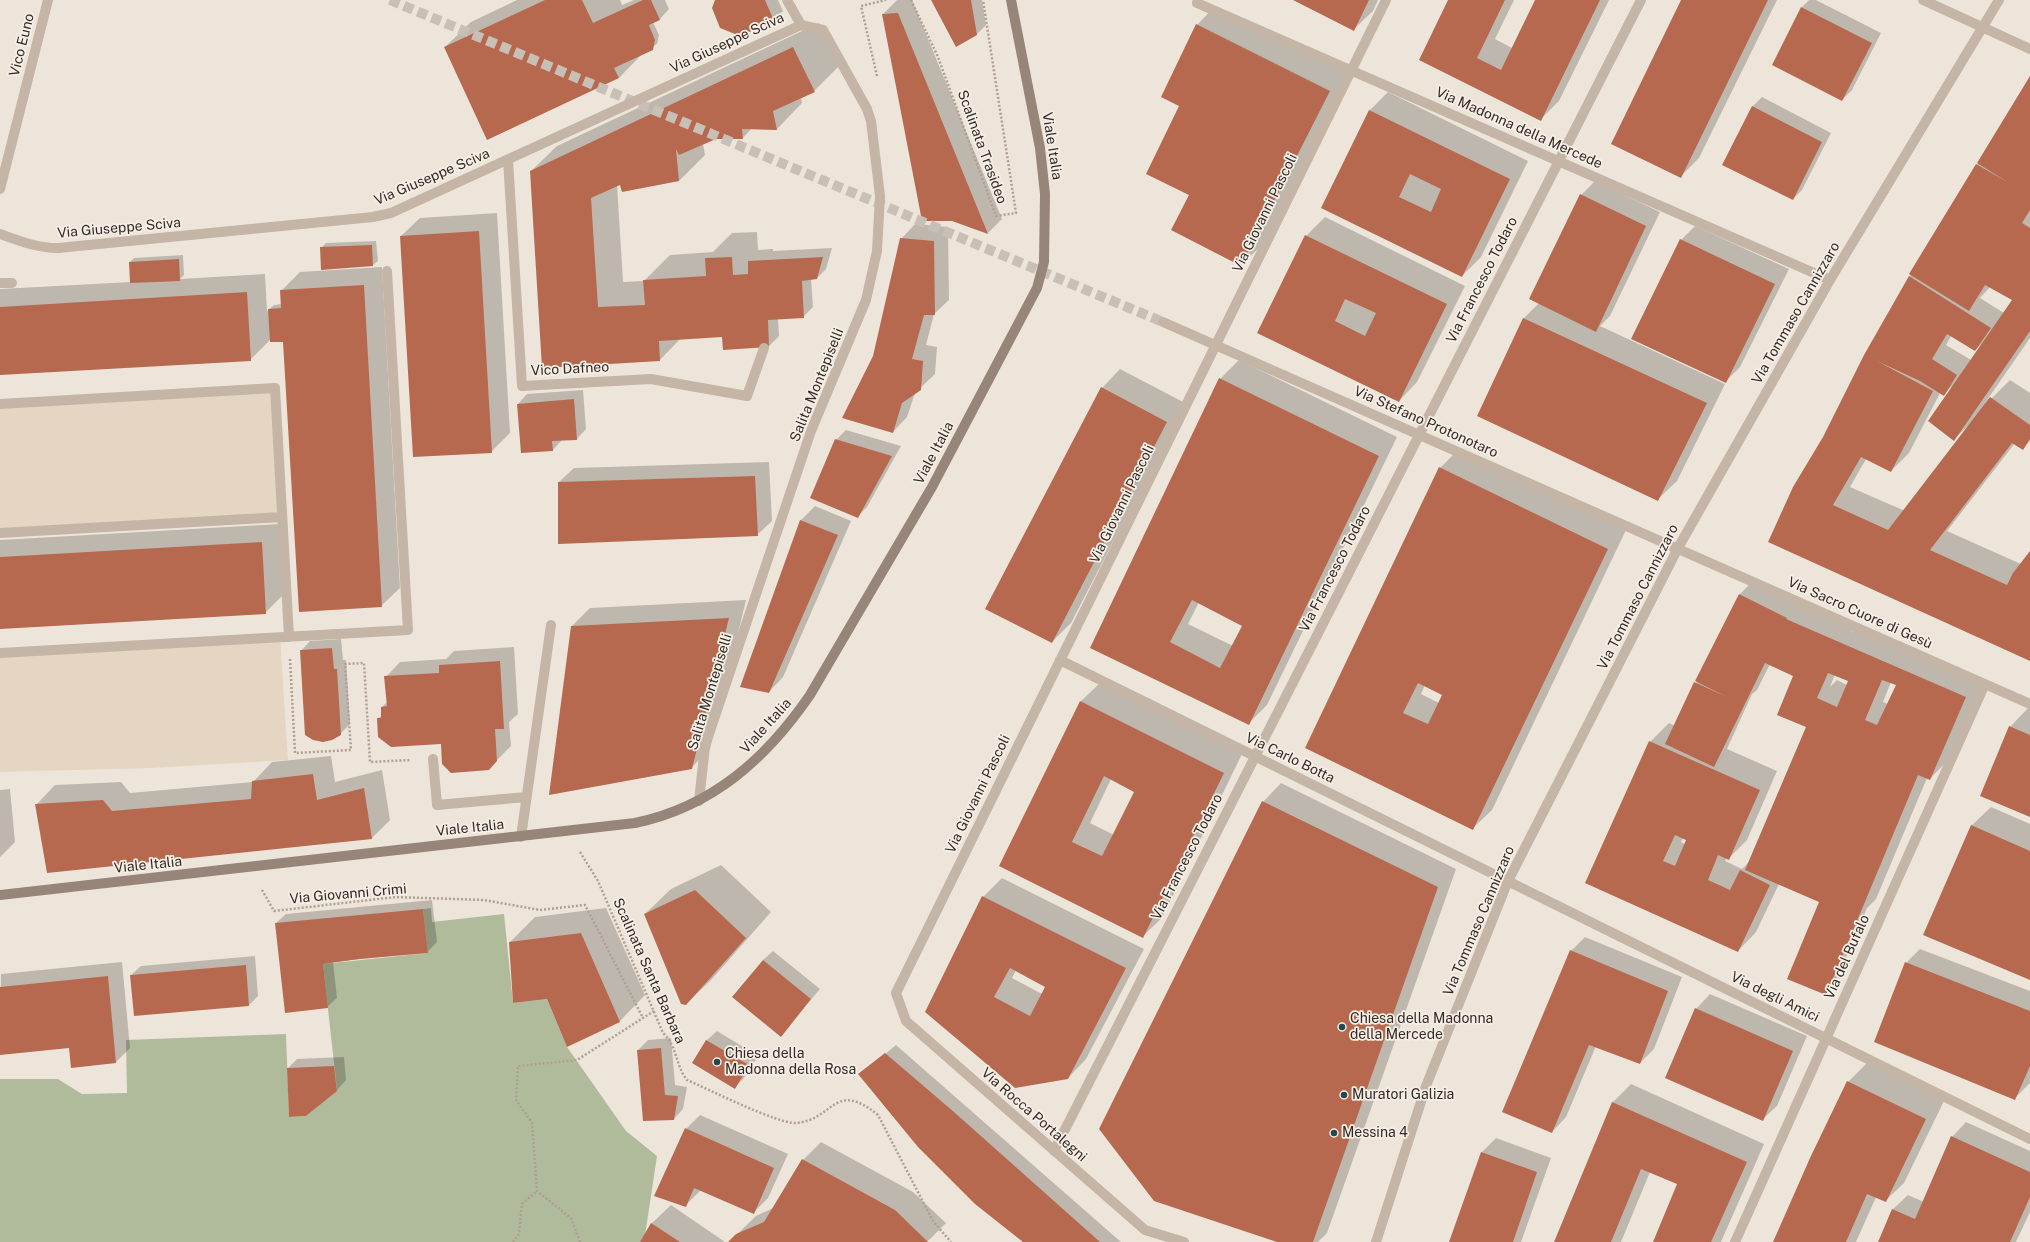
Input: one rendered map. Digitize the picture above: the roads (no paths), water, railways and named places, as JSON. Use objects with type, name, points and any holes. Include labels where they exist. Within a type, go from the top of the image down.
[{"type":"main road","name":"Viale Italia","points":[[0,895],[521,836],[568,832],[635,823],[656,819],[699,801],[725,786],[746,769],[784,731],[810,695],[932,487],[1037,288],[1044,262],[1045,194],[1040,148],[1011,0]]},
{"type":"street","name":"Vico Euno","points":[[0,189],[48,0]]},
{"type":"street","points":[[787,0],[801,25]]},
{"type":"street","name":"Via Giovanni Pascoli","points":[[906,1021],[896,993],[1386,0]]},
{"type":"street","name":"Via Francesco Todaro","points":[[1054,1151],[1641,0]]},
{"type":"street","points":[[1923,0],[2030,49]]},
{"type":"street","name":"Via Tommaso Cannizzaro","points":[[1376,1242],[1426,1086],[1508,881],[1678,548],[1830,280],[1999,0]]},
{"type":"street","name":"Via Madonna della Mercede","points":[[1198,1],[1351,70],[1830,280]]},
{"type":"street","name":"Via Giuseppe Sciva","points":[[0,234],[29,245],[42,248],[58,248],[373,217],[406,206],[801,25]]},
{"type":"street","name":"Salita Montepiselli","points":[[699,801],[705,746],[811,431],[866,300],[877,251],[880,196],[874,145],[867,109],[823,30],[801,25]]},
{"type":"street","name":"Vico Dafneo","points":[[508,160],[522,386],[651,379],[747,396],[764,348]]},
{"type":"street","points":[[0,654],[408,630],[387,271]]},
{"type":"street","points":[[0,283],[12,282]]},
{"type":"street","name":"Via Stefano Protonotaro","points":[[1162,322],[1678,548]]},
{"type":"street","points":[[0,404],[275,388],[289,637]]},
{"type":"street","points":[[0,533],[282,517]]},
{"type":"street","name":"Via Sacro Cuore di Gesù","points":[[1678,548],[2030,704]]},
{"type":"street","points":[[521,836],[551,625]]},
{"type":"street","name":"Via Carlo Botta","points":[[1060,660],[1508,881]]},
{"type":"street","name":"Via del Bufalo","points":[[1735,1242],[1985,684]]},
{"type":"street","points":[[433,759],[437,805],[526,797]]},
{"type":"street","name":"Via degli Amici","points":[[1508,881],[2030,1139]]},
{"type":"street","name":"Via Rocca Portalegni","points":[[906,1021],[1145,1230],[1184,1242]]},
{"type":"tunnel","points":[[390,0],[1163,322]]},
{"type":"place","name":"Chiesa della Madonna della Mercede","points":[[1342,1027]]},
{"type":"place","name":"Chiesa della Madonna della Rosa","points":[[717,1062]]},
{"type":"place","name":"Muratori Galizia","points":[[1344,1095]]},
{"type":"place","name":"Messina 4","points":[[1334,1133]]}]
